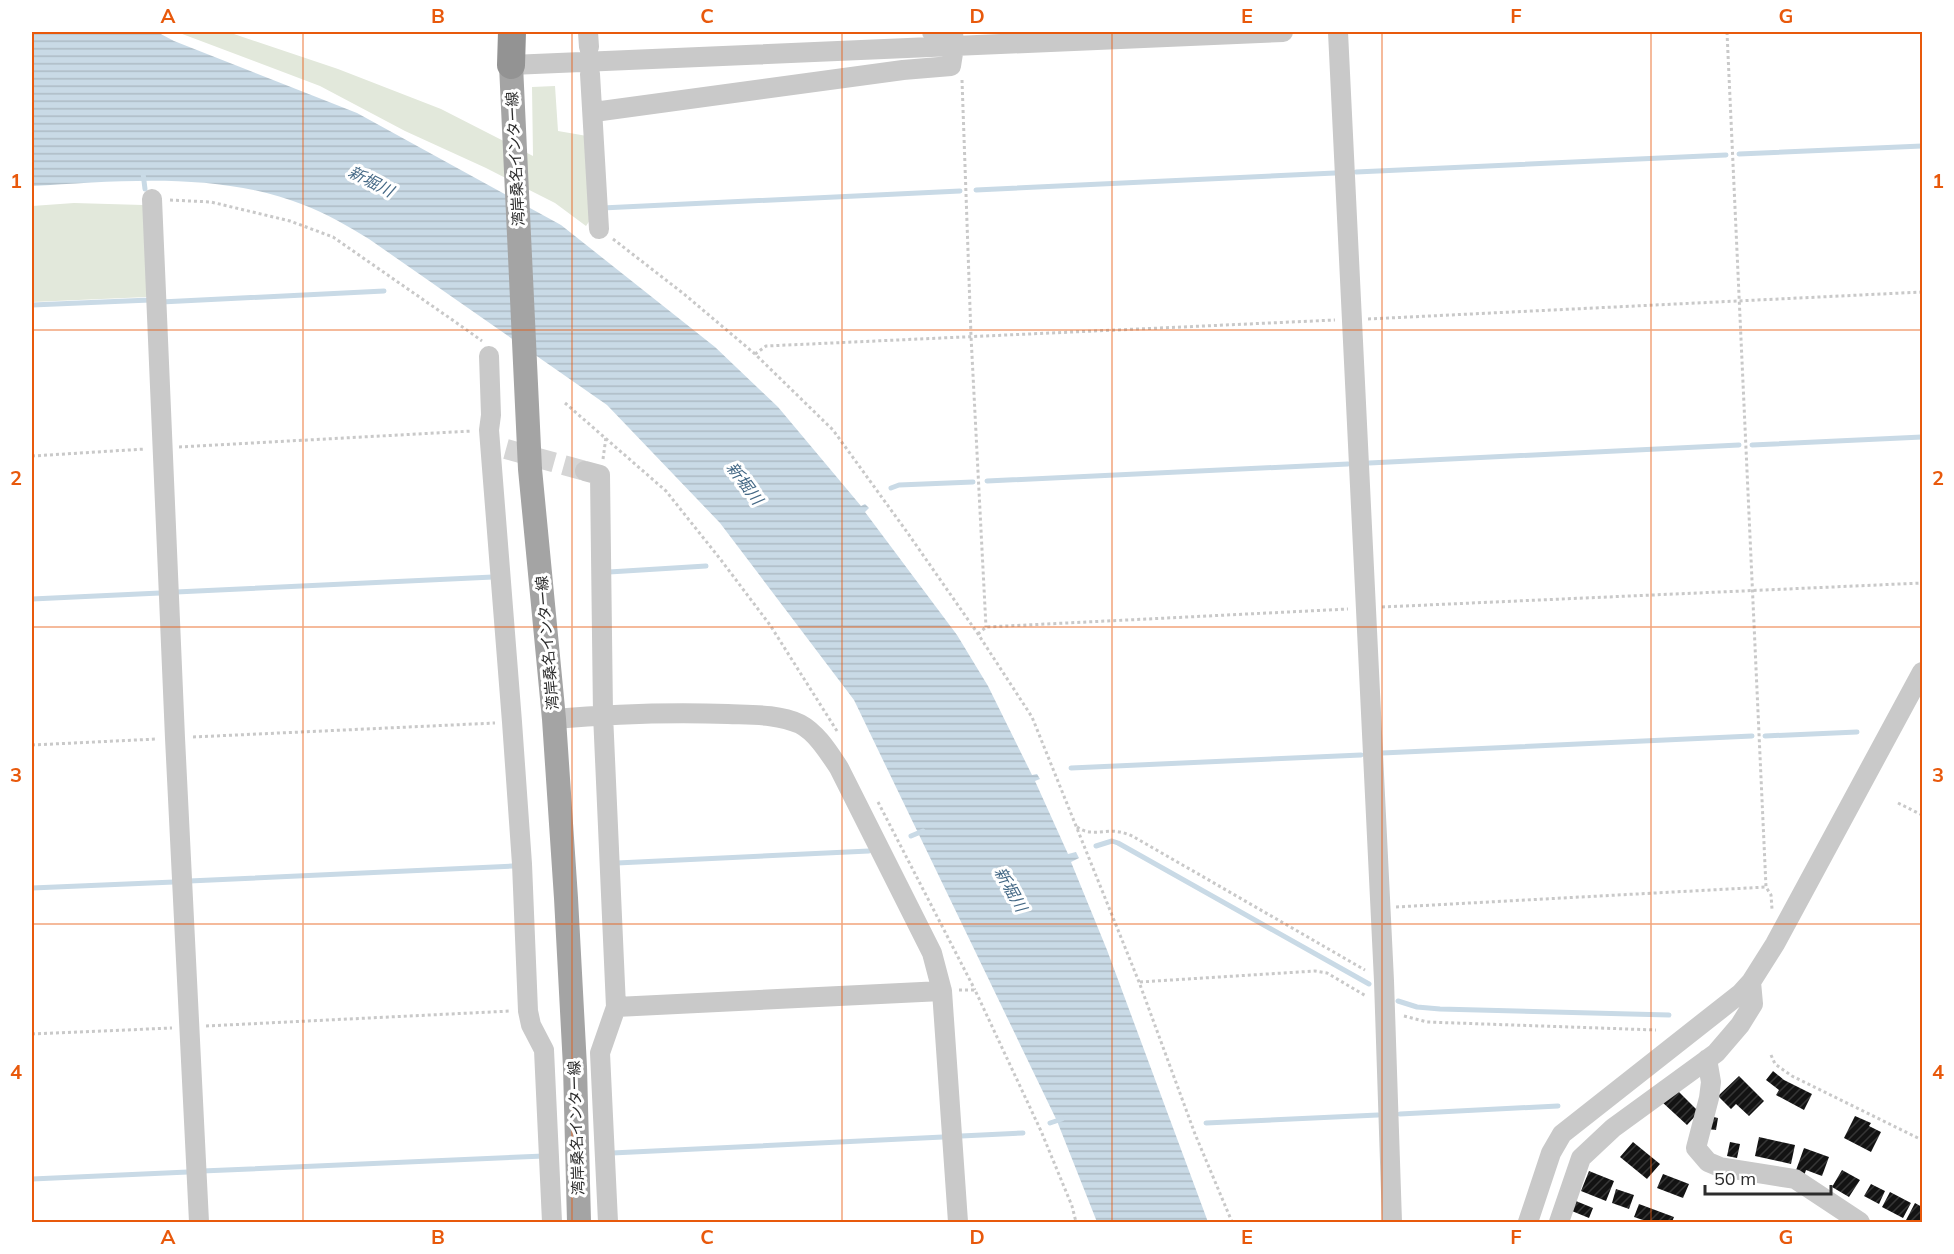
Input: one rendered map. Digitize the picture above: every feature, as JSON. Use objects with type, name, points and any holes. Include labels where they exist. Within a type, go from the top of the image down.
[{"type":"highway","points":[[511,64],[512,32]]},
{"type":"main road","name":"湾岸桑名インター線","points":[[511,64],[530,469],[554,719],[572,1022],[579,1222]]},
{"type":"street","points":[[932,32],[943,32],[953,39]]},
{"type":"street","points":[[511,64],[953,39],[1282,32]]},
{"type":"street","points":[[1338,32],[1384,981],[1392,1222]]},
{"type":"street","points":[[594,112],[903,70],[951,66],[953,39]]},
{"type":"street","points":[[590,74],[599,229]]},
{"type":"street","points":[[152,199],[199,1222]]},
{"type":"street","points":[[489,356],[491,415],[495,442],[522,864],[528,1011],[531,1025],[544,1050],[552,1222]]},
{"type":"street","points":[[585,471],[600,475],[603,714],[616,1007],[600,1053],[608,1222]]},
{"type":"street","points":[[1528,1222],[1551,1153],[1562,1134],[1741,993],[1751,982],[1775,944],[1923,672]]},
{"type":"street","points":[[554,719],[603,714],[697,713],[771,716],[801,725],[824,746],[839,768],[932,953],[942,991],[958,1222]]},
{"type":"street","points":[[1558,1222],[1581,1158],[1612,1128],[1716,1053],[1740,1025],[1753,1004],[1751,982]]},
{"type":"street","points":[[616,1007],[942,991]]},
{"type":"street","points":[[1707,1059],[1711,1082],[1696,1148],[1708,1162],[1720,1167],[1795,1179],[1860,1222]]},
{"type":"path","points":[[1727,32],[1766,887],[1771,896]]},
{"type":"path","points":[[962,78],[971,336],[986,627]]},
{"type":"path","points":[[152,199],[211,202],[290,221],[333,237],[465,328],[485,344],[489,356]]},
{"type":"path","points":[[599,229],[684,294],[754,354],[832,430],[907,532],[1032,717],[1139,982],[1195,1134],[1232,1222]]},
{"type":"path","points":[[754,354],[766,346],[1923,292]]},
{"type":"path","points":[[565,403],[666,491],[722,560],[770,625],[839,735]]},
{"type":"path","points":[[32,456],[162,448],[495,442]]},
{"type":"path","points":[[978,634],[986,627],[1923,583]]},
{"type":"path","points":[[32,745],[512,722]]},
{"type":"path","points":[[875,796],[975,990],[1041,1131],[1072,1206],[1076,1222]]},
{"type":"path","points":[[1898,803],[1923,815]]},
{"type":"path","points":[[1076,826],[1092,833],[1120,831],[1134,837],[1384,981]]},
{"type":"path","points":[[1380,908],[1766,887]]},
{"type":"path","points":[[942,991],[975,990]]},
{"type":"path","points":[[32,1034],[528,1011]]},
{"type":"path","points":[[1771,1055],[1779,1069],[1923,1140]]},
{"type":"shaded area","points":[[177,32],[228,32],[338,69],[441,109],[533,156],[532,87],[555,86],[558,131],[587,136],[590,220],[586,226],[555,203],[405,131],[320,86]]},
{"type":"shaded area","points":[[74,203],[143,205],[147,297],[32,302],[32,206]]},
{"type":"water","name":"新堀川","points":[[32,32],[157,32],[174,41],[357,113],[561,225],[715,347],[778,407],[861,506],[865,504],[869,508],[865,512],[957,635],[988,686],[1032,775],[1037,774],[1040,779],[1035,781],[1068,854],[1076,852],[1079,858],[1071,862],[1107,950],[1208,1222],[1097,1222],[1057,1121],[854,700],[720,523],[607,405],[369,239],[304,205],[271,194],[204,183],[134,181],[32,186]]},
{"type":"building","points":[[1773,1071],[1784,1080],[1812,1094],[1804,1110],[1776,1095],[1779,1090],[1766,1080]]},
{"type":"building","points":[[1739,1076],[1764,1101],[1749,1116],[1736,1104],[1731,1109],[1718,1096]]},
{"type":"building","points":[[1675,1088],[1699,1112],[1687,1125],[1662,1102]]},
{"type":"building","points":[[1709,1116],[1718,1118],[1716,1130],[1707,1129]]},
{"type":"building","points":[[1855,1116],[1871,1123],[1869,1126],[1881,1132],[1871,1152],[1844,1138]]},
{"type":"building","points":[[1759,1137],[1795,1145],[1791,1164],[1755,1156]]},
{"type":"building","points":[[1633,1142],[1660,1164],[1647,1179],[1620,1157]]},
{"type":"building","points":[[1730,1142],[1740,1144],[1737,1158],[1727,1156]]},
{"type":"building","points":[[1804,1148],[1829,1157],[1822,1176],[1806,1170],[1804,1176],[1795,1173]]},
{"type":"building","points":[[1842,1170],[1860,1180],[1849,1197],[1832,1187]]},
{"type":"building","points":[[1589,1171],[1614,1181],[1606,1201],[1581,1191]]},
{"type":"building","points":[[1663,1174],[1689,1184],[1683,1198],[1657,1188]]},
{"type":"building","points":[[1871,1184],[1885,1191],[1879,1204],[1864,1196]]},
{"type":"building","points":[[1616,1189],[1634,1195],[1629,1209],[1612,1203]]},
{"type":"building","points":[[1890,1192],[1911,1203],[1903,1218],[1882,1207]]},
{"type":"building","points":[[1571,1199],[1593,1208],[1589,1218],[1567,1209]]},
{"type":"building","points":[[1915,1203],[1922,1207],[1921,1222],[1905,1222]]},
{"type":"building","points":[[1639,1204],[1674,1217],[1672,1222],[1649,1222],[1634,1217]]},
{"type":"building","points":[[1466,1220],[1466,1222],[1443,1222],[1443,1221]]},
{"type":"waterway","points":[[1739,154],[1922,146]]},
{"type":"waterway","points":[[1356,172],[1726,155]]},
{"type":"waterway","points":[[143,173],[145,189]]},
{"type":"waterway","points":[[976,190],[1335,173]]},
{"type":"waterway","points":[[602,208],[960,191]]},
{"type":"waterway","points":[[161,302],[384,291]]},
{"type":"waterway","points":[[32,305],[150,300],[150,297]]},
{"type":"waterway","points":[[1752,445],[1922,437]]},
{"type":"waterway","points":[[1369,463],[1739,445]]},
{"type":"waterway","points":[[987,481],[1348,464]]},
{"type":"waterway","points":[[891,488],[899,485],[973,482]]},
{"type":"waterway","points":[[609,572],[706,566]]},
{"type":"waterway","points":[[176,592],[493,577]]},
{"type":"waterway","points":[[32,599],[160,593]]},
{"type":"waterway","points":[[1765,736],[1857,732]]},
{"type":"waterway","points":[[1382,753],[1752,736]]},
{"type":"waterway","points":[[1071,768],[1361,755]]},
{"type":"waterway","points":[[911,836],[923,831]]},
{"type":"waterway","points":[[1096,846],[1112,841],[1118,843],[1369,984]]},
{"type":"waterway","points":[[617,863],[869,851]]},
{"type":"waterway","points":[[189,881],[513,866]]},
{"type":"waterway","points":[[32,888],[174,882]]},
{"type":"waterway","points":[[1398,1001],[1417,1007],[1440,1009],[1669,1015]]},
{"type":"waterway","points":[[1400,1114],[1558,1106]]},
{"type":"waterway","points":[[1206,1123],[1378,1115]]},
{"type":"waterway","points":[[1050,1123],[1062,1119]]},
{"type":"waterway","points":[[961,1136],[1023,1133]]},
{"type":"waterway","points":[[612,1153],[943,1137]]},
{"type":"waterway","points":[[202,1171],[544,1156]]},
{"type":"waterway","points":[[32,1179],[188,1172]]},
{"type":"tunnel","points":[[506,449],[585,471]]}]
